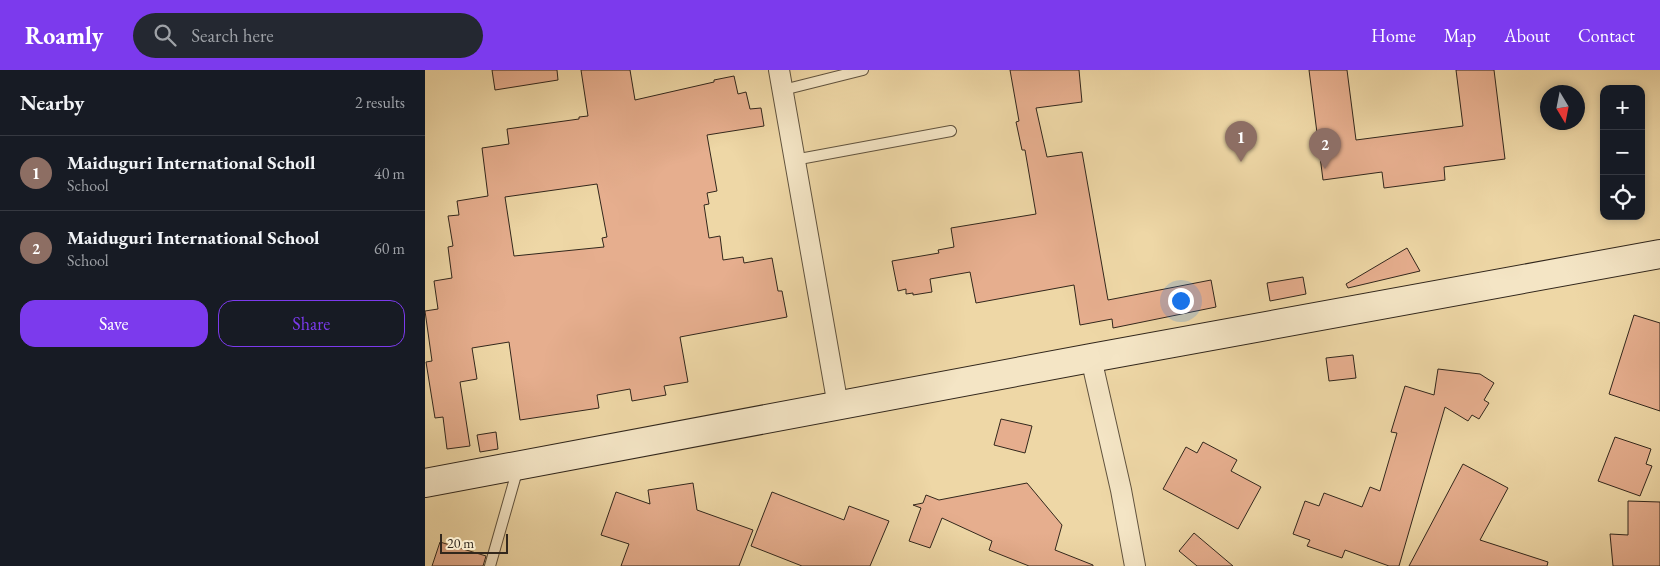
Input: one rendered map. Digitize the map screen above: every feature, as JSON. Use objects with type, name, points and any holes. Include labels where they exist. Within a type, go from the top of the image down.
[{"type":"street","points":[[779,70],[837,406]]},
{"type":"street","points":[[425,483],[1660,254]]},
{"type":"street","points":[[1091,358],[1121,490],[1135,566]]},
{"type":"lane","points":[[783,90],[863,70]]},
{"type":"lane","points":[[795,160],[951,131]]},
{"type":"lane","points":[[490,566],[519,465]]},
{"type":"building","points":[[492,70],[557,70],[558,80],[495,90]]},
{"type":"building","points":[[581,70],[630,70],[635,100],[734,76],[738,94],[746,92],[750,109],[761,108],[764,126],[707,135],[717,191],[707,193],[709,204],[704,205],[709,238],[720,236],[723,260],[743,257],[744,263],[772,258],[778,291],[782,291],[787,317],[680,337],[688,382],[664,386],[666,395],[632,401],[630,389],[597,395],[599,408],[520,420],[509,342],[472,348],[477,379],[460,382],[470,446],[447,449],[443,417],[435,418],[426,362],[432,361],[425,311],[438,309],[434,281],[452,278],[448,247],[453,246],[448,216],[459,215],[457,201],[488,196],[482,148],[509,144],[507,129],[579,119],[579,117],[588,116]],"holes":[[[597,184],[607,237],[602,238],[604,247],[514,256],[505,197]]]},
{"type":"building","points":[[1010,70],[1079,70],[1082,102],[1036,108],[1047,157],[1082,152],[1108,300],[1211,280],[1216,307],[1113,328],[1112,319],[1080,325],[1074,285],[976,303],[970,272],[930,279],[932,292],[913,295],[913,293],[906,294],[906,289],[898,291],[892,261],[939,253],[938,250],[954,247],[951,228],[1036,214],[1025,150],[1022,150],[1016,122],[1019,121]]},
{"type":"building","points":[[1309,70],[1347,70],[1356,140],[1463,126],[1456,70],[1494,70],[1505,159],[1444,167],[1445,180],[1384,188],[1382,172],[1323,180]]},
{"type":"building","points":[[1407,248],[1420,271],[1348,288],[1346,284]]},
{"type":"building","points":[[1303,277],[1306,294],[1270,301],[1267,283]]},
{"type":"building","points":[[1634,315],[1660,323],[1660,411],[1609,394]]},
{"type":"building","points":[[1353,355],[1356,378],[1329,381],[1326,358]]},
{"type":"building","points":[[1438,369],[1480,374],[1494,383],[1484,400],[1489,403],[1479,419],[1472,415],[1468,421],[1445,407],[1399,566],[1389,566],[1345,550],[1342,558],[1307,546],[1310,540],[1293,534],[1305,501],[1319,506],[1324,493],[1362,507],[1370,487],[1380,491],[1397,433],[1391,432],[1405,386],[1434,395]]},
{"type":"building","points":[[1001,419],[1032,426],[1025,453],[994,445]]},
{"type":"building","points":[[496,432],[498,449],[480,452],[477,435]]},
{"type":"building","points":[[1615,437],[1651,449],[1646,464],[1652,466],[1640,496],[1598,481]]},
{"type":"building","points":[[1203,442],[1237,460],[1231,471],[1261,487],[1238,529],[1163,489],[1186,447],[1197,453]]},
{"type":"building","points":[[1463,464],[1508,488],[1480,540],[1548,562],[1547,566],[1409,566]]},
{"type":"building","points":[[693,483],[697,510],[753,530],[739,566],[621,566],[629,544],[601,535],[616,492],[650,504],[648,490]]},
{"type":"building","points":[[1027,483],[1062,525],[1055,550],[1093,566],[1029,566],[989,550],[992,541],[942,518],[930,548],[909,541],[921,508],[913,505],[923,503],[926,495],[939,500]]},
{"type":"building","points":[[772,492],[844,520],[849,506],[889,521],[870,566],[802,566],[751,546]]},
{"type":"building","points":[[1628,501],[1660,502],[1660,566],[1613,566],[1610,534],[1628,535]]},
{"type":"building","points":[[1194,533],[1233,566],[1197,566],[1179,551]]},
{"type":"building","points":[[440,542],[486,556],[483,566],[432,566]]},
{"type":"place","name":"Maiduguri International Scholl","points":[[1241,162]]},
{"type":"place","name":"Maiduguri International School","points":[[1325,169]]}]
